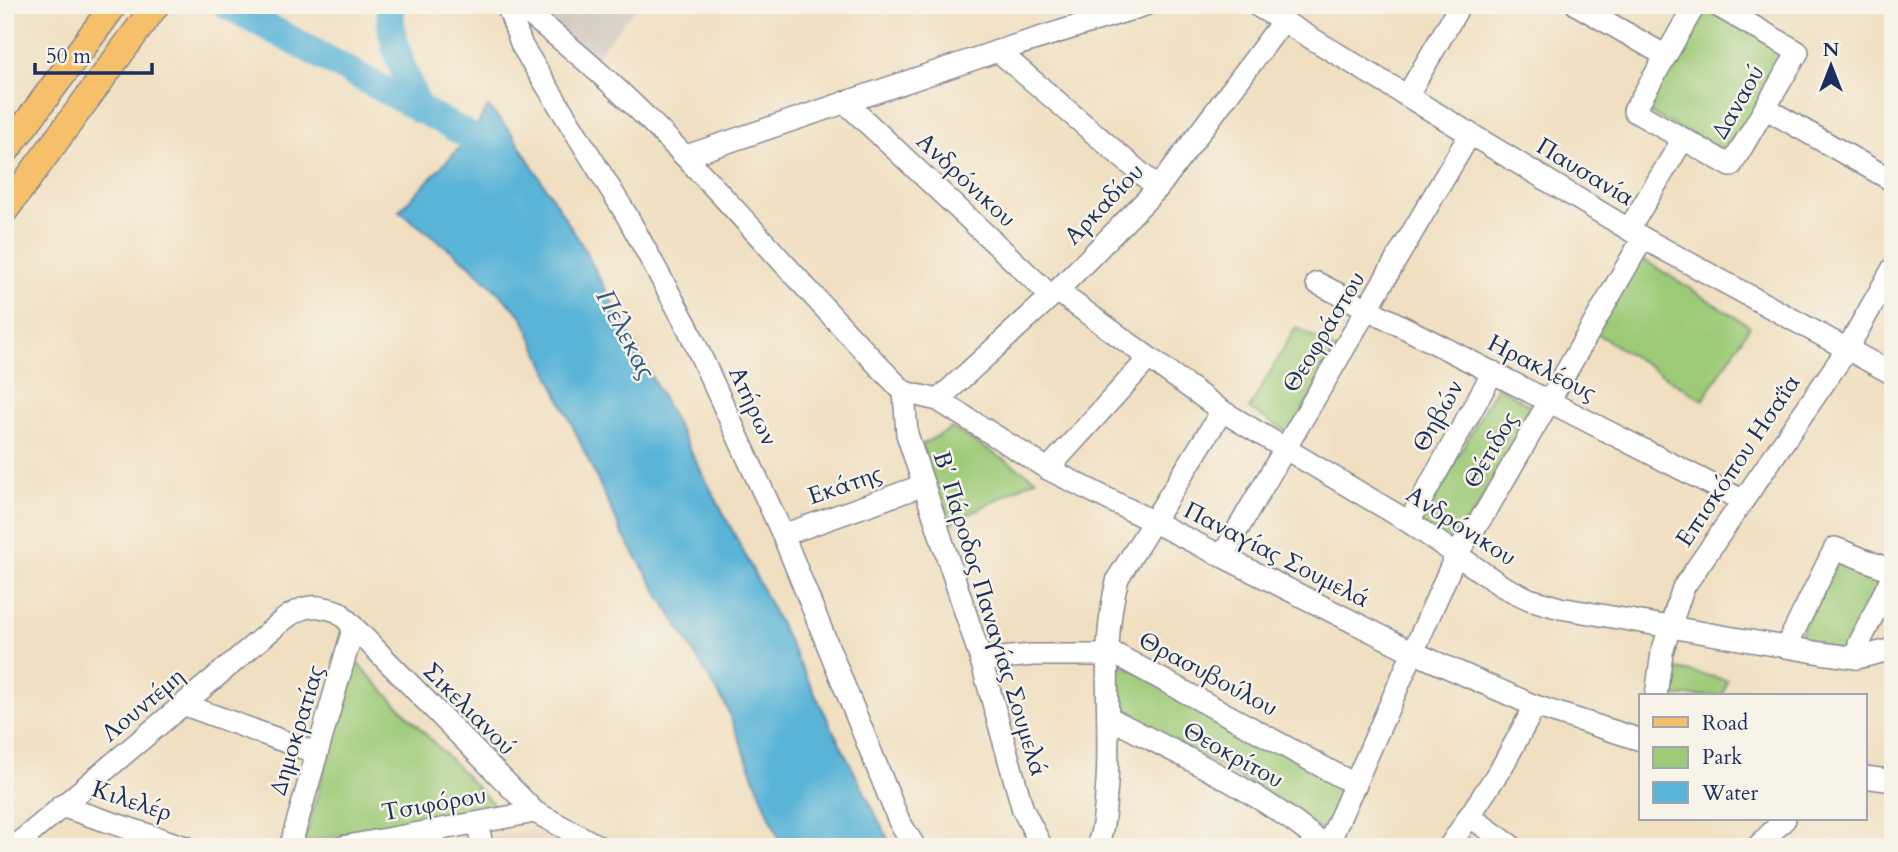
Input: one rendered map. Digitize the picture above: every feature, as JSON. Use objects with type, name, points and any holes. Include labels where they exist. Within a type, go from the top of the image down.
[{"type":"main road","points":[[5,152],[114,5]]},
{"type":"main road","points":[[5,210],[156,5]]},
{"type":"street","name":"Ατήρων","points":[[507,5],[522,46],[626,214],[686,324],[783,535],[862,736],[899,821],[915,847]]},
{"type":"street","points":[[517,5],[569,46],[685,156],[904,392]]},
{"type":"street","points":[[685,156],[998,51],[1145,5]]},
{"type":"street","name":"Παυσανία","points":[[1256,5],[1636,234],[1846,351],[1893,374]]},
{"type":"street","points":[[1407,96],[1460,5]]},
{"type":"street","points":[[1577,5],[1666,56]]},
{"type":"street","name":"Δαναού","points":[[1696,5],[1634,111],[1731,166],[1797,52],[1751,14],[1716,5]]},
{"type":"street","name":"Αρκαδίου","points":[[938,400],[1054,294],[1158,188],[1283,21]]},
{"type":"street","points":[[998,51],[1158,188]]},
{"type":"street","name":"Ανδρόνικου","points":[[845,102],[1054,294],[1222,411],[1409,522],[1502,586],[1529,599],[1560,608],[1786,647],[1857,658],[1893,649]]},
{"type":"street","points":[[1765,108],[1893,181]]},
{"type":"street","name":"Θεοφράστου","points":[[1222,556],[1470,134]]},
{"type":"street","name":"Θέτιδος","points":[[1327,847],[1456,555],[1486,512],[1549,401],[1683,139]]},
{"type":"street","name":"Επισκόπου Ησαΐα","points":[[1656,694],[1669,625],[1683,588],[1846,351],[1893,268]]},
{"type":"street","name":"Ηρακλέους","points":[[1317,283],[1742,500]]},
{"type":"street","points":[[1048,469],[1149,358]]},
{"type":"street","name":"Θηβών","points":[[1409,522],[1493,372]]},
{"type":"street","name":"Παναγίας Σουμελά","points":[[904,392],[938,400],[1048,469],[1415,653],[1535,706],[1639,739]]},
{"type":"street","name":"Β΄ Πάροδος Παναγίας Σουμελά","points":[[904,392],[907,434],[981,660],[1023,810],[1042,847]]},
{"type":"street","points":[[1097,847],[1104,820],[1110,609],[1118,578],[1222,411]]},
{"type":"street","name":"Εκάτης","points":[[783,535],[924,485]]},
{"type":"street","points":[[1786,647],[1835,548],[1893,573],[1858,644],[1857,658]]},
{"type":"street","name":"Σικελιανού","points":[[308,605],[324,606],[339,612],[535,812],[600,847]]},
{"type":"street","name":"Λουντέμη","points":[[14,847],[282,621],[308,605]]},
{"type":"street","name":"Δημοκρατίας","points":[[290,847],[353,629]]},
{"type":"street","name":"Θρασυβούλου","points":[[981,660],[1109,654],[1129,660],[1356,785]]},
{"type":"street","points":[[185,705],[316,753]]},
{"type":"street","points":[[1449,847],[1522,733],[1535,706]]},
{"type":"street","name":"Θεοκρίτου","points":[[1108,718],[1247,790],[1296,822],[1327,847]]},
{"type":"street","points":[[1867,777],[1893,781]]},
{"type":"street","name":"Κιλελέρ","points":[[61,806],[185,847]]},
{"type":"street","name":"Τσιφόρου","points":[[342,847],[535,812]]},
{"type":"street","points":[[1469,816],[1513,847]]},
{"type":"street","points":[[1757,847],[1784,820]]},
{"type":"street","points":[[478,823],[482,847]]},
{"type":"shaded area","points":[[534,5],[638,5],[594,59]]},
{"type":"shaded area","points":[[533,830],[569,847],[488,847],[486,838]]},
{"type":"green space","points":[[1709,8],[1785,51],[1788,60],[1732,156],[1644,110],[1702,11]]},
{"type":"green space","points":[[1641,258],[1750,326],[1703,400],[1594,332]]},
{"type":"green space","points":[[1296,327],[1337,350],[1290,433],[1249,409]]},
{"type":"green space","points":[[1497,386],[1537,410],[1455,544],[1419,526]]},
{"type":"green space","points":[[952,428],[1036,479],[946,526],[921,445]]},
{"type":"green space","points":[[1840,557],[1888,576],[1851,654],[1795,644]]},
{"type":"green space","points":[[1119,661],[1346,786],[1326,834],[1287,804],[1117,709]]},
{"type":"green space","points":[[354,662],[358,664],[497,808],[304,842]]},
{"type":"green space","points":[[1673,668],[1727,680],[1724,694],[1667,694]]},
{"type":"water","points":[[488,107],[511,132],[582,245],[739,543],[892,847],[782,847],[726,706],[622,533],[522,316],[469,264],[399,211],[469,138]]},
{"type":"waterway","name":"Πέλεκας","points":[[227,5],[492,148],[499,155]]},
{"type":"waterway","points":[[390,5],[395,46],[419,110]]}]
